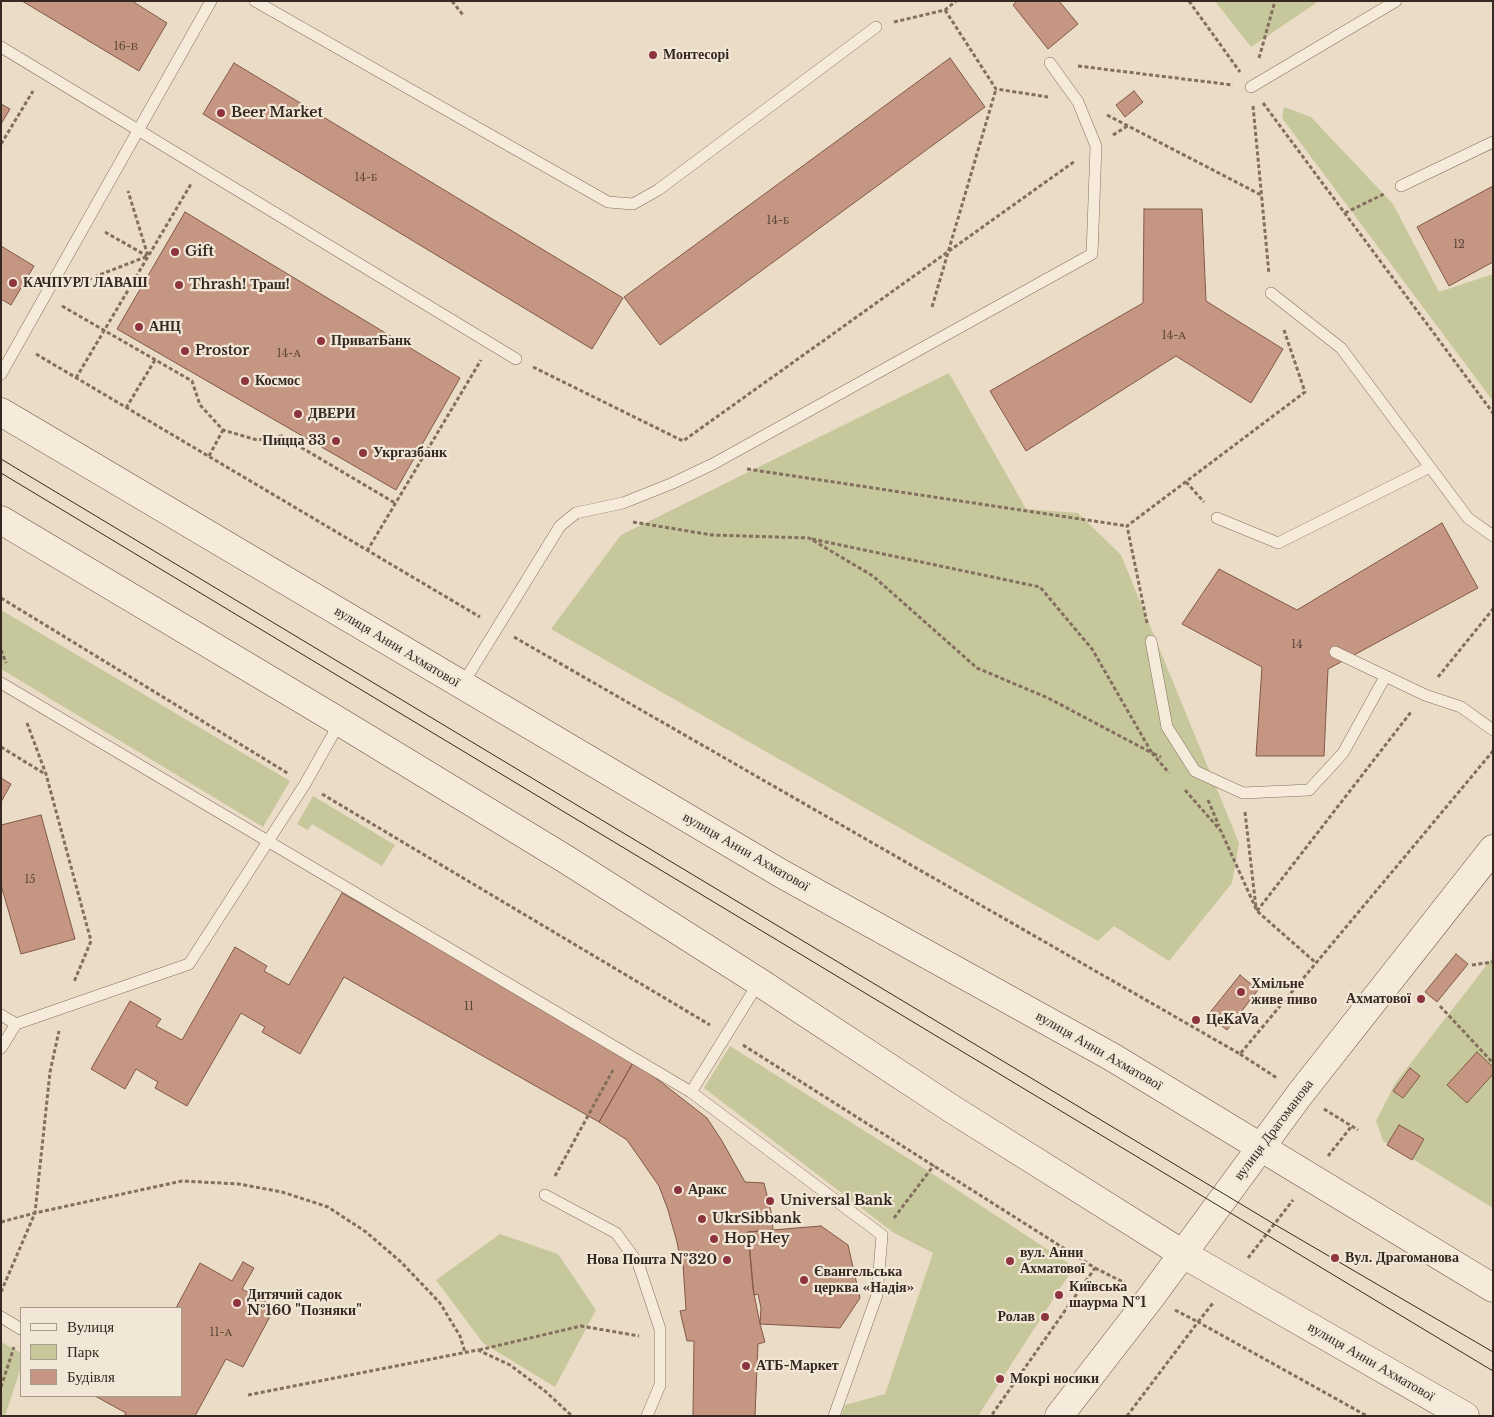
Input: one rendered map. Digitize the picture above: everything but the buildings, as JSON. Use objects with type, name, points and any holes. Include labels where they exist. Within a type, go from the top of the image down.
[{"type":"main road","name":"вулиця Анни Ахматової","points":[[1,412],[782,874],[1112,1057],[1262,1146],[1493,1288]]},
{"type":"main road","name":"вулиця Анни Ахматової","points":[[1,520],[567,860],[759,982],[952,1109],[1183,1254],[1465,1416]]},
{"type":"main road","name":"вулиця Драгоманова","points":[[1060,1416],[1183,1254],[1306,1086],[1493,849]]},
{"type":"lane","points":[[1,374],[211,1]]},
{"type":"lane","points":[[255,1],[608,202],[633,204],[658,190],[876,27]]},
{"type":"lane","points":[[1251,87],[1396,1]]},
{"type":"lane","points":[[1,47],[516,359]]},
{"type":"lane","points":[[462,685],[560,526],[576,513],[623,504],[713,464],[1092,254],[1096,146],[1078,102],[1050,63]]},
{"type":"lane","points":[[1400,186],[1493,142]]},
{"type":"lane","points":[[1271,293],[1341,348],[1468,518],[1493,536]]},
{"type":"lane","points":[[1218,518],[1278,543],[1430,466]]},
{"type":"lane","points":[[1151,641],[1167,727],[1195,771],[1243,792],[1309,790],[1342,753],[1385,677]]},
{"type":"lane","points":[[1335,652],[1424,695],[1461,707],[1493,730]]},
{"type":"lane","points":[[1,683],[691,1092],[882,1235],[877,1295],[834,1416]]},
{"type":"lane","points":[[1,1048],[16,1024],[189,964],[305,784],[340,722]]},
{"type":"lane","points":[[691,1092],[759,982]]},
{"type":"lane","points":[[1,1015],[16,1024]]},
{"type":"lane","points":[[545,1194],[616,1232],[638,1263],[660,1329],[660,1385],[647,1416]]},
{"type":"lane","points":[[1,1317],[20,1327]]},
{"type":"path","points":[[452,1],[463,15]]},
{"type":"path","points":[[876,27],[945,10],[956,1]]},
{"type":"path","points":[[1189,1],[1493,414]]},
{"type":"path","points":[[713,464],[1128,526],[1305,392],[1271,293],[1251,87],[1275,1]]},
{"type":"path","points":[[945,10],[996,89],[1078,102],[1129,125],[1262,195]]},
{"type":"path","points":[[1050,63],[1251,87]]},
{"type":"path","points":[[1,144],[44,73]]},
{"type":"path","points":[[932,307],[996,89]]},
{"type":"path","points":[[516,359],[683,441],[1096,146],[1129,125]]},
{"type":"path","points":[[119,164],[148,256]]},
{"type":"path","points":[[76,378],[200,169]]},
{"type":"path","points":[[1345,213],[1400,186]]},
{"type":"path","points":[[86,222],[148,256]]},
{"type":"path","points":[[45,296],[148,256]]},
{"type":"path","points":[[45,296],[192,381],[200,404],[223,430],[257,440],[282,436],[395,503]]},
{"type":"path","points":[[18,344],[497,628],[1240,1054],[1493,751]]},
{"type":"path","points":[[367,550],[491,344]]},
{"type":"path","points":[[126,408],[155,360]]},
{"type":"path","points":[[209,456],[223,430]]},
{"type":"path","points":[[1186,482],[1218,518]]},
{"type":"path","points":[[625,521],[712,535],[809,538],[1040,587],[1092,649],[1152,753],[1171,774]]},
{"type":"path","points":[[1128,526],[1151,641]]},
{"type":"path","points":[[809,538],[873,576],[977,668],[1048,698],[1152,753]]},
{"type":"path","points":[[1,598],[305,784],[726,1035],[1095,1268],[991,1416]]},
{"type":"path","points":[[1257,911],[1493,609]]},
{"type":"path","points":[[1,650],[46,774],[91,941],[63,1008],[50,1072],[35,1213],[1,1292]]},
{"type":"path","points":[[1,747],[46,774]]},
{"type":"path","points":[[1184,788],[1222,831],[1257,911],[1316,963]]},
{"type":"path","points":[[1243,792],[1257,911]]},
{"type":"path","points":[[1472,965],[1493,962]]},
{"type":"path","points":[[1440,1006],[1493,1063]]},
{"type":"path","points":[[545,1194],[623,1052]]},
{"type":"path","points":[[1127,1416],[1351,1126]]},
{"type":"path","points":[[882,1235],[934,1165]]},
{"type":"path","points":[[1,1222],[182,1181],[239,1184],[282,1192],[328,1207],[373,1238],[401,1262],[440,1303],[460,1336],[465,1352]]},
{"type":"path","points":[[1198,1322],[1367,1416]]},
{"type":"path","points":[[248,1395],[478,1350],[581,1326],[660,1340]]},
{"type":"path","points":[[1,1386],[20,1331]]},
{"type":"path","points":[[478,1350],[510,1365],[545,1391],[572,1416]]},
{"type":"green space","points":[[1215,1],[1319,1],[1251,47]]},
{"type":"green space","points":[[1284,107],[1311,117],[1393,204],[1439,292],[1493,274],[1493,401],[1282,118]]},
{"type":"green space","points":[[949,373],[1026,509],[1078,513],[1121,555],[1239,843],[1232,883],[1169,961],[1114,926],[1098,941],[551,629],[621,535]]},
{"type":"green space","points":[[1,610],[290,781],[263,827],[1,669]]},
{"type":"green space","points":[[313,796],[395,845],[382,866],[312,824],[308,830],[297,824]]},
{"type":"green space","points":[[1493,957],[1493,1208],[1383,1141],[1376,1121],[1396,1082]]},
{"type":"green space","points":[[730,1046],[936,1176],[1074,1267],[978,1416],[841,1416],[845,1405],[885,1394],[933,1253],[894,1233],[704,1088]]},
{"type":"green space","points":[[500,1234],[558,1254],[596,1310],[555,1387],[483,1343],[436,1280]]},
{"type":"green space","points":[[1,1342],[20,1352],[20,1370],[5,1416],[1,1416]]},
{"type":"tram line","points":[[1,459],[1274,1224],[1493,1352]]},
{"type":"tram line","points":[[1,473],[1493,1371]]},
{"type":"place","name":"Монтесорі","points":[[653,55]]},
{"type":"place","name":"Beer Market","points":[[221,113]]},
{"type":"place","name":"Gift","points":[[175,252]]},
{"type":"place","name":"КАЧПУРЛ ЛАВАШ","points":[[13,283]]},
{"type":"place","name":"Thrash! Траш!","points":[[179,285]]},
{"type":"place","name":"АНЦ","points":[[139,327]]},
{"type":"place","name":"ПриватБанк","points":[[321,341]]},
{"type":"place","name":"Prostor","points":[[185,351]]},
{"type":"place","name":"Космос","points":[[245,381]]},
{"type":"place","name":"ДВЕРИ","points":[[298,414]]},
{"type":"place","name":"Пицца 33","points":[[336,441]]},
{"type":"place","name":"Укргазбанк","points":[[363,453]]},
{"type":"place","name":"Хмільне живе пиво","points":[[1241,992]]},
{"type":"place","name":"Ахматової","points":[[1421,999]]},
{"type":"place","name":"ЦеKaVa","points":[[1196,1020]]},
{"type":"place","name":"Аракс","points":[[678,1190]]},
{"type":"place","name":"Universal Bank","points":[[770,1201]]},
{"type":"place","name":"UkrSibbank","points":[[702,1219]]},
{"type":"place","name":"Hop Hey","points":[[714,1239]]},
{"type":"place","name":"Вул. Драгоманова","points":[[1335,1258]]},
{"type":"place","name":"Нова Пошта №320","points":[[727,1260]]},
{"type":"place","name":"вул. Анни Ахматової","points":[[1010,1261]]},
{"type":"place","name":"Євангельська церква «Надія»","points":[[804,1280]]},
{"type":"place","name":"Київська шаурма №1","points":[[1059,1295]]},
{"type":"place","name":"Дитячий садок №160 \"Позняки\"","points":[[237,1303]]},
{"type":"place","name":"Ролав","points":[[1045,1317]]},
{"type":"place","name":"АТБ-Маркет","points":[[746,1366]]},
{"type":"place","name":"Мокрі носики","points":[[1000,1379]]}]
